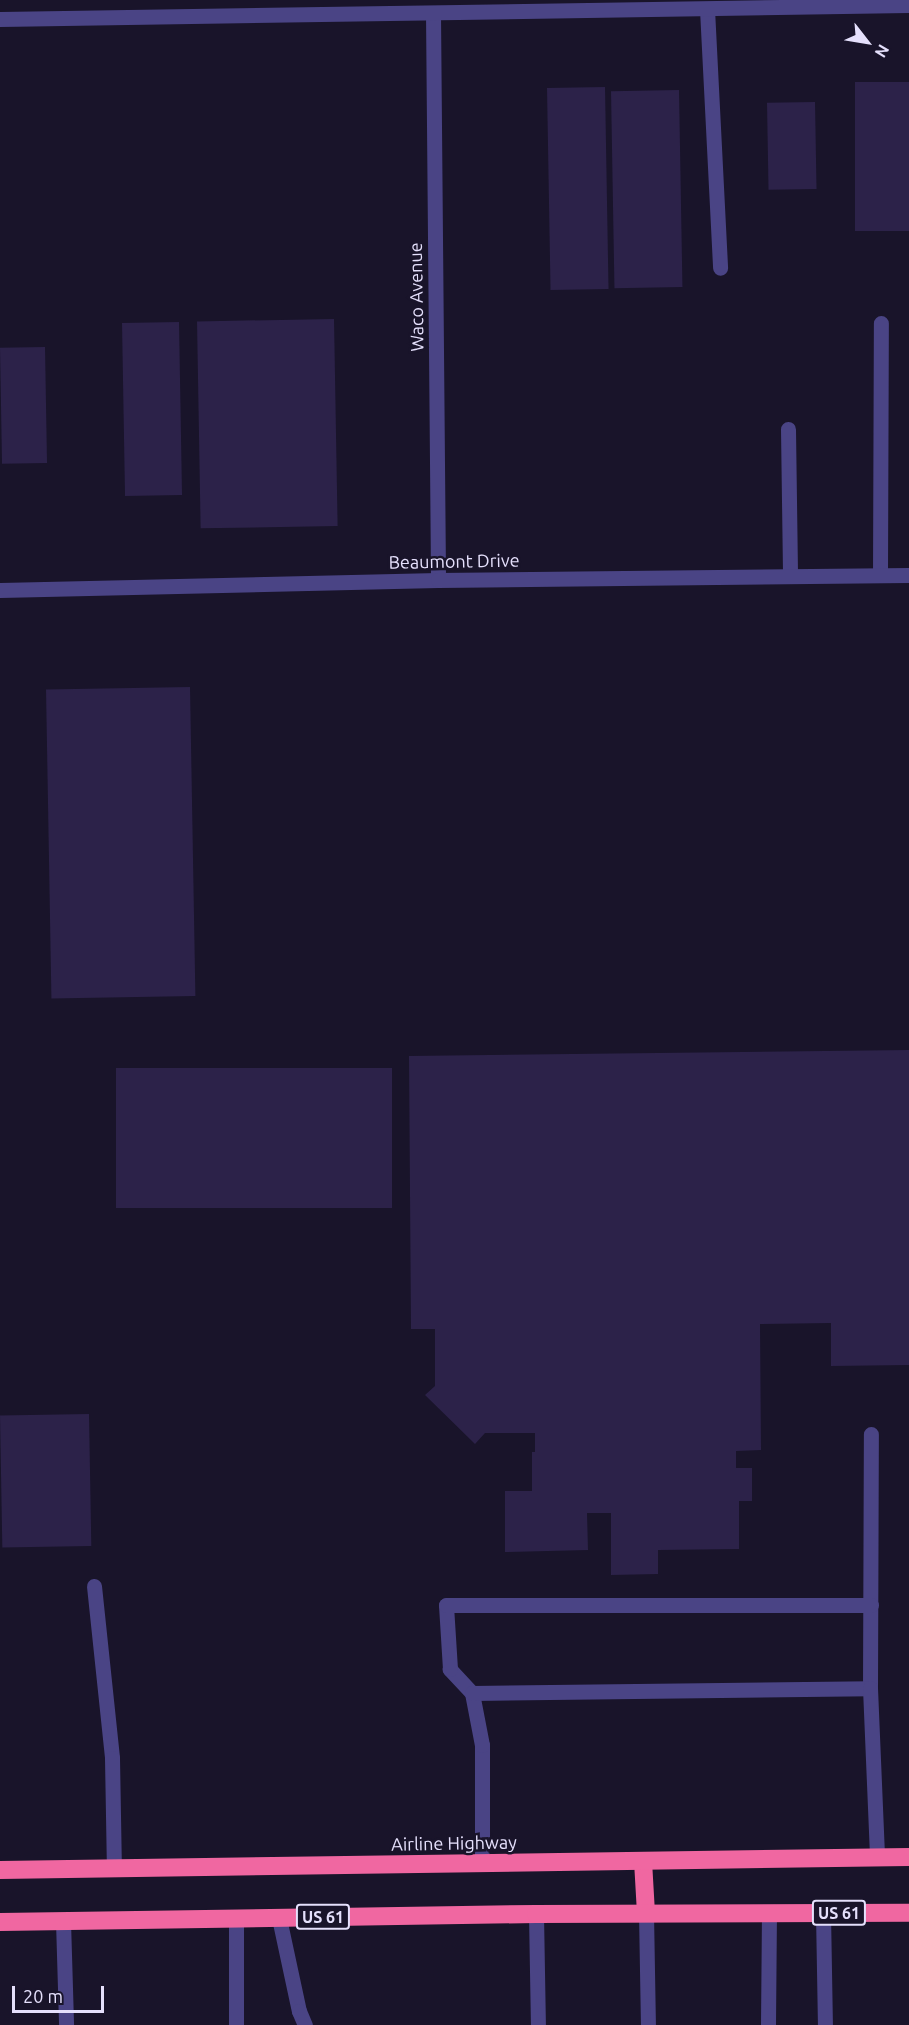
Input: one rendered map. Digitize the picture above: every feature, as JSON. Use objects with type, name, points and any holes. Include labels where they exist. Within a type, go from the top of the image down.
[{"type":"highway","name":"Airline Highway","points":[[0,1870],[909,1857]]},
{"type":"highway","points":[[643,1861],[646,1913]]},
{"type":"highway","name":"US 61","points":[[0,1922],[536,1914],[909,1913]]},
{"type":"street","points":[[0,20],[909,5]]},
{"type":"street","points":[[707,9],[720,268]]},
{"type":"street","name":"Waco Avenue","points":[[433,13],[438,580]]},
{"type":"street","points":[[880,575],[881,323]]},
{"type":"street","points":[[788,429],[790,576]]},
{"type":"street","name":"Beaumont Drive","points":[[0,590],[438,580],[909,575]]},
{"type":"street","points":[[871,1434],[870,1688],[877,1857]]},
{"type":"street","points":[[94,1586],[112,1758],[114,1868]]},
{"type":"street","points":[[482,1863],[482,1745],[472,1693],[450,1669],[446,1605],[871,1605]]},
{"type":"street","points":[[472,1693],[870,1688]]},
{"type":"street","points":[[646,1913],[648,2025]]},
{"type":"street","points":[[768,2025],[769,1913]]},
{"type":"street","points":[[823,1913],[825,2025]]},
{"type":"street","points":[[536,1914],[538,2025]]},
{"type":"street","points":[[236,1918],[236,2025]]},
{"type":"street","points":[[279,1918],[299,2011],[305,2025]]},
{"type":"street","points":[[63,1921],[66,2025]]},
{"type":"building","points":[[855,82],[909,82],[909,231],[855,231]]},
{"type":"building","points":[[605,87],[609,289],[551,290],[547,88]]},
{"type":"building","points":[[679,90],[682,287],[614,288],[611,91]]},
{"type":"building","points":[[815,102],[817,189],[769,190],[767,103]]},
{"type":"building","points":[[334,319],[338,526],[201,528],[197,321]]},
{"type":"building","points":[[179,322],[182,495],[125,496],[122,323]]},
{"type":"building","points":[[45,347],[47,463],[2,464],[0,348]]},
{"type":"building","points":[[190,687],[195,996],[51,998],[46,690]]},
{"type":"building","points":[[909,1050],[909,1365],[831,1366],[831,1323],[760,1324],[761,1450],[736,1451],[736,1468],[752,1468],[752,1501],[739,1501],[739,1549],[658,1550],[658,1574],[611,1575],[611,1513],[587,1513],[588,1550],[505,1552],[505,1491],[532,1491],[532,1452],[535,1452],[535,1433],[485,1433],[475,1444],[425,1395],[435,1386],[435,1329],[411,1329],[409,1056]]},
{"type":"building","points":[[116,1068],[392,1068],[392,1208],[116,1208]]},
{"type":"building","points":[[89,1414],[91,1546],[2,1548],[0,1416]]}]
